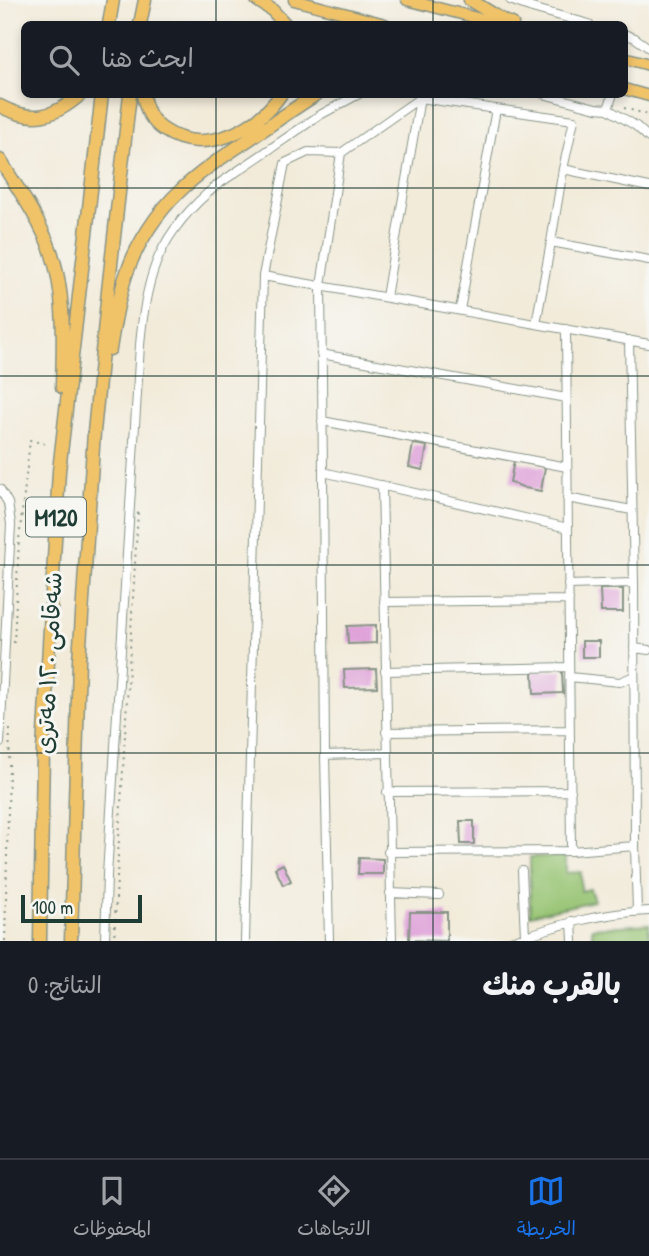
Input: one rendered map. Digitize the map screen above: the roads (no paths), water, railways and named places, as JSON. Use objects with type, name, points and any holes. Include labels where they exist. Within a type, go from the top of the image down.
[{"type":"highway","points":[[109,21],[113,0]]},
{"type":"highway","points":[[141,21],[145,0]]},
{"type":"highway","points":[[257,0],[282,21]]},
{"type":"highway","points":[[470,0],[504,21]]},
{"type":"highway","points":[[0,106],[29,117],[41,116],[58,110],[77,98]]},
{"type":"highway","name":"شەقامی ١٢٠ مەتری","points":[[40,941],[43,750],[59,471],[102,98]]},
{"type":"highway","name":"شەقامی ١٢٠ مەتری","points":[[71,941],[79,661],[94,432],[130,98]]},
{"type":"highway","points":[[144,98],[157,125],[178,138],[211,141],[245,129],[262,117],[278,98]]},
{"type":"highway","points":[[94,432],[120,297],[132,262],[151,227],[180,190],[208,167],[311,98]]},
{"type":"highway","points":[[0,160],[37,220],[57,271],[62,300],[63,336],[59,471]]},
{"type":"main road","points":[[294,0],[374,21]]},
{"type":"main road","points":[[407,0],[488,21]]},
{"type":"main road","points":[[628,59],[649,65]]},
{"type":"main road","points":[[628,90],[649,96]]},
{"type":"street","points":[[510,0],[578,21]]},
{"type":"street","points":[[628,35],[649,48]]},
{"type":"street","points":[[105,941],[143,315],[149,282],[158,255],[173,229],[193,205],[223,180],[320,115],[352,98]]},
{"type":"street","points":[[386,297],[420,98]]},
{"type":"street","points":[[245,941],[262,276],[285,163],[308,152],[341,153],[420,98],[574,120],[536,324]]},
{"type":"street","points":[[558,98],[608,109],[649,138]]},
{"type":"street","points":[[608,109],[612,98]]},
{"type":"street","points":[[460,310],[496,109]]},
{"type":"street","points":[[329,941],[321,286],[341,153]]},
{"type":"street","points":[[564,169],[649,187]]},
{"type":"street","points":[[551,242],[649,260]]},
{"type":"street","points":[[262,276],[649,344]]},
{"type":"street","points":[[566,329],[571,851]]},
{"type":"street","points":[[629,340],[637,911]]},
{"type":"street","points":[[321,355],[566,398]]},
{"type":"street","points":[[322,421],[567,467]]},
{"type":"street","points":[[323,472],[568,528]]},
{"type":"street","points":[[382,485],[392,941]]},
{"type":"street","points":[[0,489],[8,503],[11,524],[0,743]]},
{"type":"street","points":[[567,498],[632,510]]},
{"type":"street","points":[[568,585],[634,583]]},
{"type":"street","points":[[384,601],[569,600]]},
{"type":"street","points":[[634,648],[649,650]]},
{"type":"street","points":[[385,671],[569,667]]},
{"type":"street","points":[[569,677],[620,682],[634,676]]},
{"type":"street","points":[[386,732],[570,730]]},
{"type":"street","points":[[325,755],[387,753]]},
{"type":"street","points":[[387,792],[571,790]]},
{"type":"street","points":[[388,852],[571,851],[635,846]]},
{"type":"street","points":[[522,871],[525,936]]},
{"type":"street","points":[[390,893],[439,895]]},
{"type":"street","points":[[511,941],[572,921],[607,914],[649,911]]},
{"type":"street","points":[[572,921],[573,941]]}]
